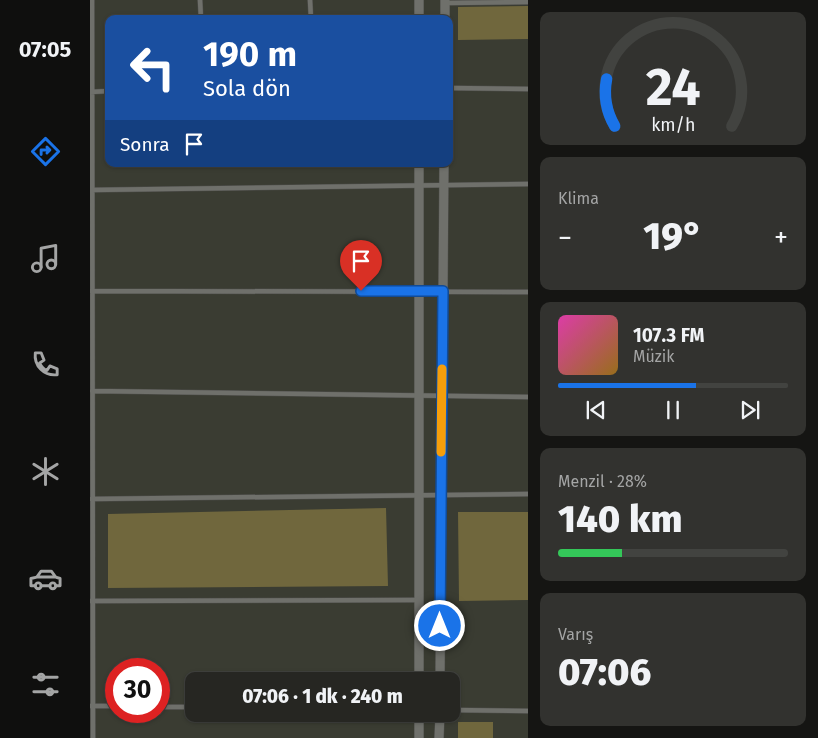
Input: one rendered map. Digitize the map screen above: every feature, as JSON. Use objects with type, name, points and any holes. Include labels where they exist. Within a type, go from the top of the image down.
[{"type":"street","points":[[419,0],[419,15]]},
{"type":"street","points":[[445,2],[445,15]]},
{"type":"street","points":[[419,167],[419,672]]},
{"type":"street","points":[[440,672],[444,167]]},
{"type":"street","points":[[419,722],[419,738]]},
{"type":"street","points":[[439,738],[440,722]]},
{"type":"lane","points":[[92,0],[91,706],[93,738]]},
{"type":"lane","points":[[200,0],[201,15]]},
{"type":"lane","points":[[310,0],[311,15]]},
{"type":"lane","points":[[445,2],[528,2]]},
{"type":"lane","points":[[453,88],[528,88]]},
{"type":"lane","points":[[91,92],[105,91]]},
{"type":"lane","points":[[92,190],[444,183],[528,184]]},
{"type":"lane","points":[[91,291],[528,292]]},
{"type":"lane","points":[[92,391],[528,397]]},
{"type":"lane","points":[[91,499],[528,494]]},
{"type":"lane","points":[[92,601],[419,600]]},
{"type":"lane","points":[[91,706],[105,706]]},
{"type":"lane","points":[[170,707],[185,707]]},
{"type":"lane","points":[[460,710],[528,711]]},
{"type":"shaded area","points":[[90,0],[528,0],[528,738],[90,738]]},
{"type":"building","points":[[528,6],[528,39],[458,40],[458,7]]},
{"type":"building","points":[[386,508],[388,586],[108,588],[108,514]]},
{"type":"building","points":[[458,512],[528,512],[528,600],[459,601]]},
{"type":"building","points":[[458,722],[493,722],[493,738],[458,738]]},
{"type":"slow traffic","points":[[441,452],[442,369]]},
{"type":"route","points":[[361,291],[443,291],[440,626]]}]
